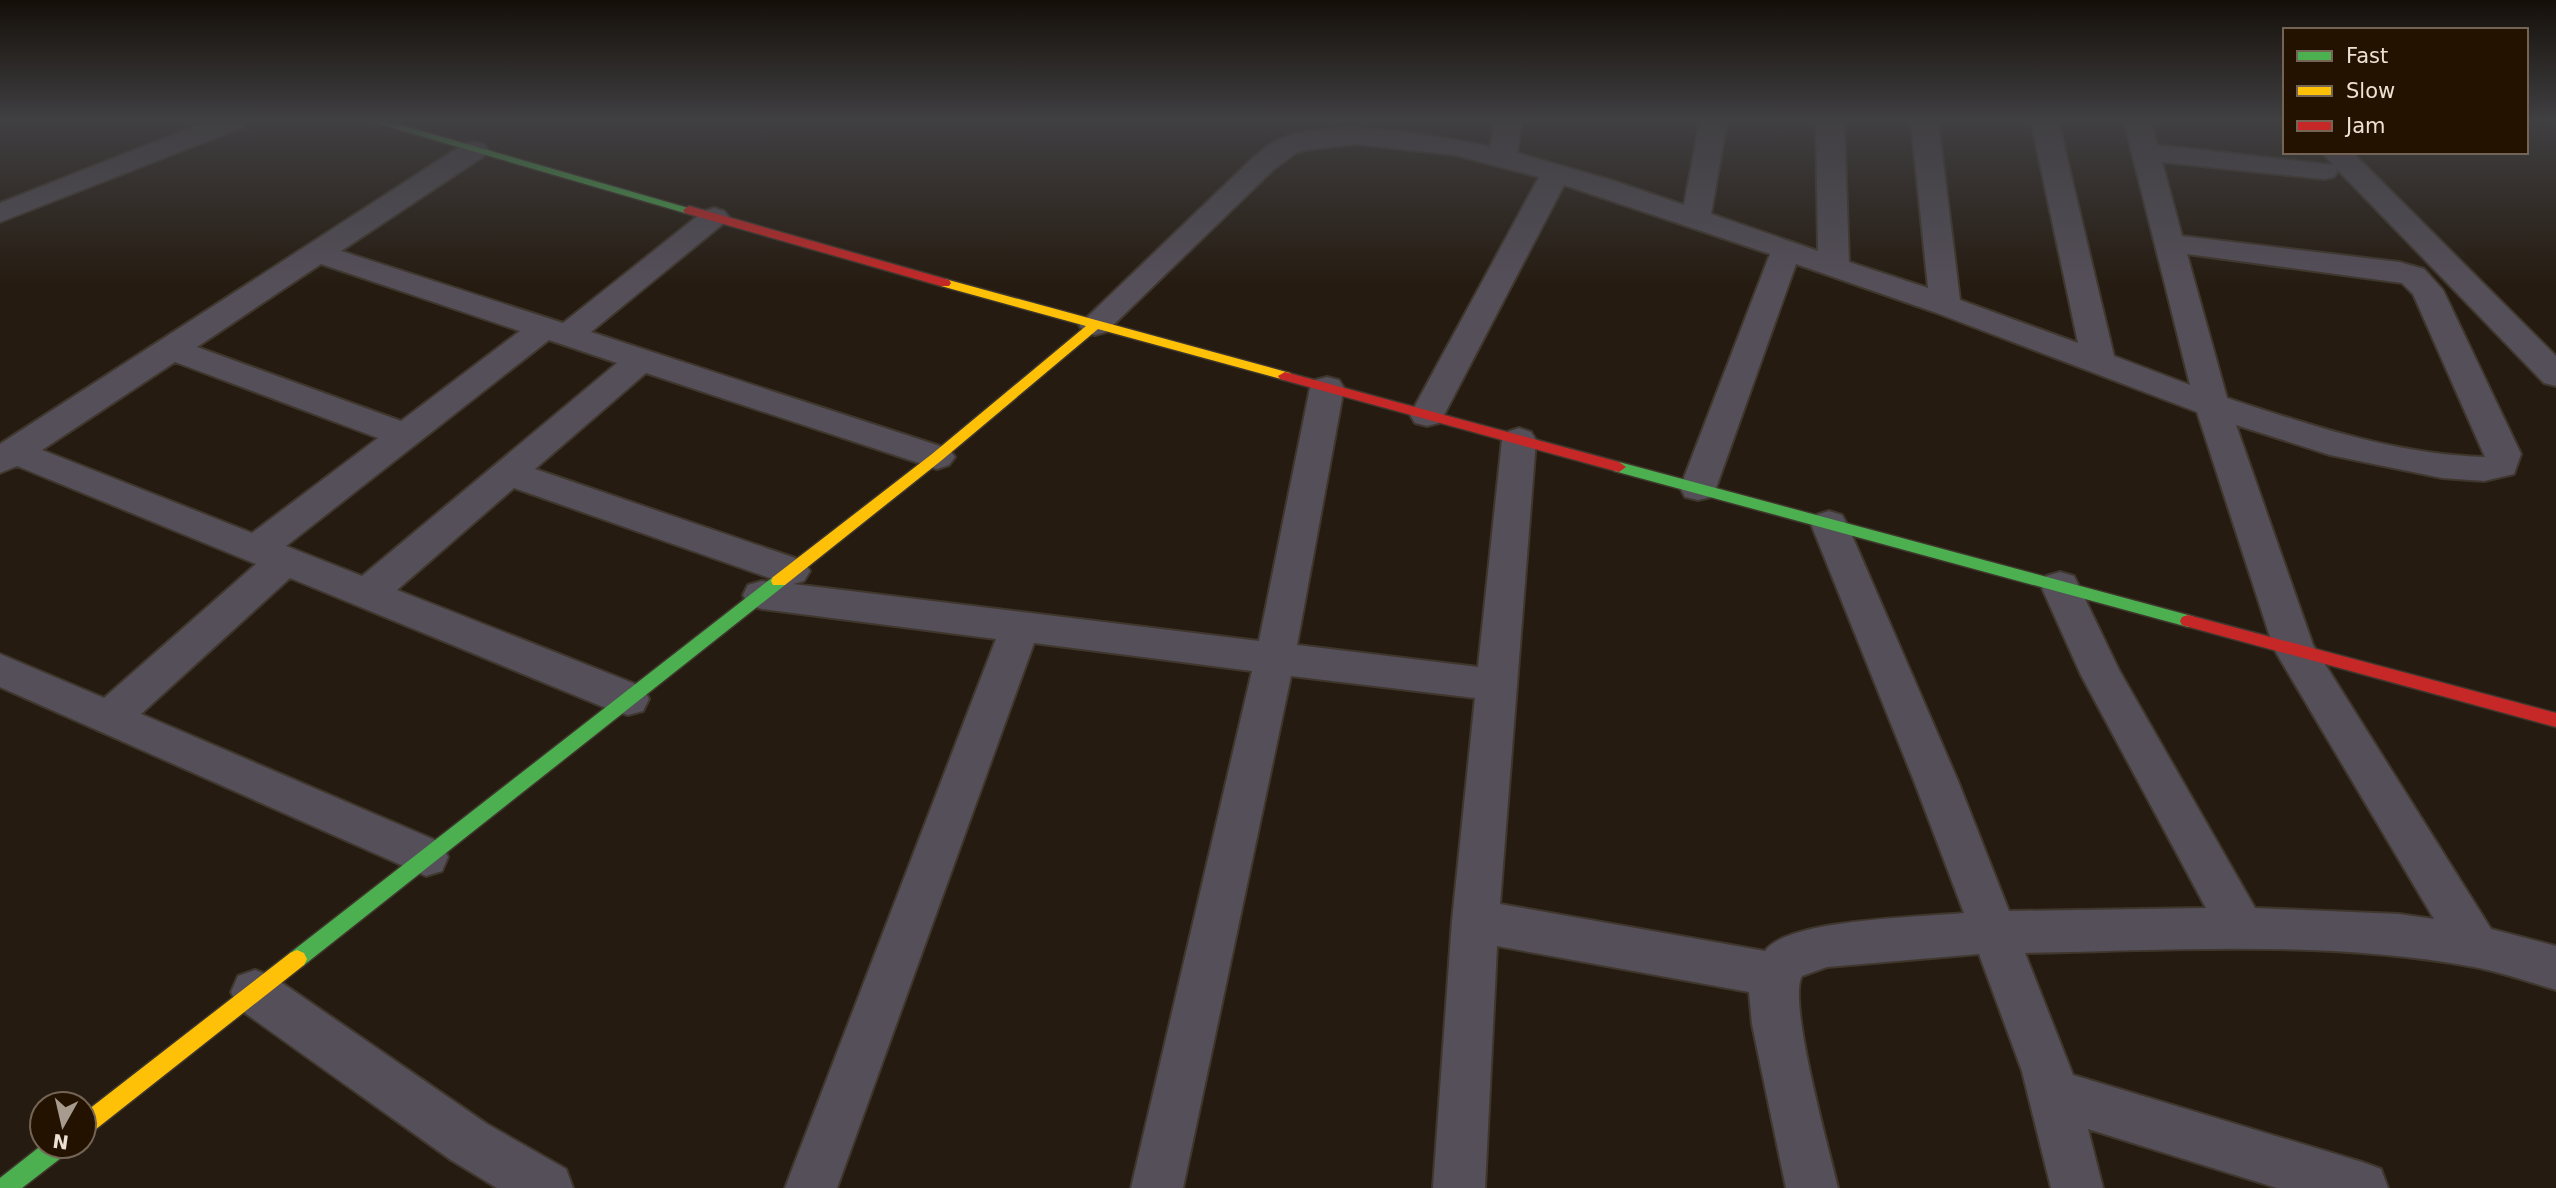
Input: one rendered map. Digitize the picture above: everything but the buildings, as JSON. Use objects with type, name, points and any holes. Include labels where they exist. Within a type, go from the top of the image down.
[{"type":"street","points":[[0,213],[93,176]]},
{"type":"street","points":[[8,456],[435,176]]},
{"type":"street","points":[[569,176],[1095,326],[2556,720]]},
{"type":"street","points":[[98,1115],[937,457],[1095,326],[1250,176]]},
{"type":"street","points":[[1427,415],[1554,176]]},
{"type":"street","points":[[1568,176],[1945,304],[2212,405],[2330,443],[2442,466],[2484,469],[2501,465],[2502,454],[2421,282],[2399,271],[2169,243]]},
{"type":"street","points":[[1696,219],[1704,176]]},
{"type":"street","points":[[1832,176],[1834,268]]},
{"type":"street","points":[[1930,176],[1945,304]]},
{"type":"street","points":[[2057,176],[2099,364]]},
{"type":"street","points":[[2151,176],[2212,405],[2294,649],[2476,946]]},
{"type":"street","points":[[2346,176],[2556,375]]},
{"type":"street","points":[[109,718],[270,555],[405,435],[556,332],[714,217]]},
{"type":"street","points":[[1698,488],[1786,251]]},
{"type":"street","points":[[319,254],[937,457]]},
{"type":"street","points":[[172,349],[405,435]]},
{"type":"street","points":[[367,594],[641,360]]},
{"type":"street","points":[[1157,1188],[1275,658],[1327,388]]},
{"type":"street","points":[[1459,1188],[1475,921],[1519,440]]},
{"type":"street","points":[[8,456],[270,555],[628,699]]},
{"type":"street","points":[[508,474],[776,583],[1021,626],[1495,685]]},
{"type":"street","points":[[1829,524],[1936,781],[1994,932],[2054,1094],[2077,1188]]},
{"type":"street","points":[[2060,586],[2101,676],[2242,928]]},
{"type":"street","points":[[811,1188],[1021,626]]},
{"type":"street","points":[[0,670],[426,857]]},
{"type":"street","points":[[1475,921],[1776,975]]},
{"type":"street","points":[[1812,1188],[1776,1024],[1773,993],[1776,975],[1785,961],[1803,951],[1827,946],[1994,932],[2242,928],[2399,935],[2476,946],[2556,968]]},
{"type":"street","points":[[255,992],[469,1142],[547,1188]]},
{"type":"street","points":[[2054,1094],[2362,1188]]},
{"type":"street","points":[[5,1188],[40,1160]]},
{"type":"traffic: fast","points":[[570,176],[689,210]]},
{"type":"traffic: fast","points":[[1619,467],[2188,621]]},
{"type":"traffic: fast","points":[[297,959],[779,581]]},
{"type":"traffic: fast","points":[[5,1188],[40,1160]]},
{"type":"traffic: slow","points":[[945,283],[1285,376]]},
{"type":"traffic: slow","points":[[779,581],[937,457],[1095,325]]},
{"type":"traffic: slow","points":[[98,1115],[297,959]]},
{"type":"traffic: jam","points":[[689,210],[945,283]]},
{"type":"traffic: jam","points":[[1285,376],[1619,467]]},
{"type":"traffic: jam","points":[[2188,621],[2556,720]]}]
